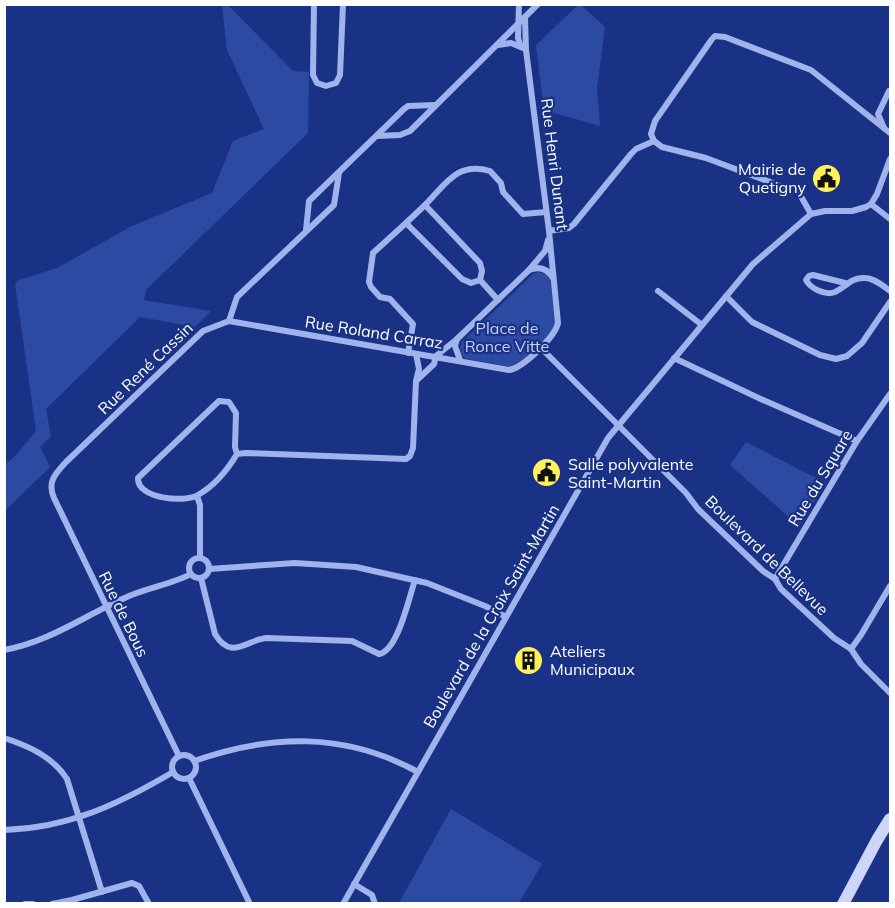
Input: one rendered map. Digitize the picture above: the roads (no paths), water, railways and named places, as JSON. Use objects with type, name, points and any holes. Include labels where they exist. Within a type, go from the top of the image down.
[{"type":"main road","points":[[843,903],[891,819]]},
{"type":"street","points":[[314,4],[313,75],[317,82],[326,86],[336,83],[340,75],[343,4]]},
{"type":"street","name":"Rue Henri Dunant","points":[[519,4],[519,40],[523,49]]},
{"type":"street","points":[[377,136],[400,135],[410,131],[535,6]]},
{"type":"street","name":"Rue Henri Dunant","points":[[525,17],[523,49],[549,231],[558,326],[540,347]]},
{"type":"street","points":[[891,133],[812,70],[720,36],[715,36],[709,41],[655,121],[651,131],[654,141],[662,147],[706,158],[799,193],[811,214],[825,211],[852,211],[871,204],[891,159]]},
{"type":"street","points":[[497,45],[507,43],[523,49]]},
{"type":"street","points":[[884,128],[878,114],[889,91]]},
{"type":"street","points":[[306,231],[309,201],[408,106],[436,105]]},
{"type":"street","points":[[416,381],[434,364],[436,356],[498,300],[546,251],[549,231],[569,228],[574,224],[631,154],[654,141]]},
{"type":"street","points":[[408,353],[413,324],[390,299],[380,297],[371,287],[369,282],[373,253],[457,173],[467,169],[490,171],[501,183],[502,192],[523,214],[546,212]]},
{"type":"street","points":[[229,321],[237,297],[334,205],[339,172]]},
{"type":"street","points":[[871,204],[891,219]]},
{"type":"street","points":[[425,205],[480,263],[482,271],[480,280]]},
{"type":"street","name":"Boulevard de la Croix Saint-Martin","points":[[343,903],[608,438],[753,264],[811,214]]},
{"type":"street","points":[[406,223],[462,279],[471,283],[480,280]]},
{"type":"street","points":[[529,270],[536,267],[544,269],[554,281]]},
{"type":"street","points":[[845,283],[813,275],[806,280],[810,287],[829,293],[857,278],[870,278],[891,291]]},
{"type":"street","points":[[480,280],[498,300]]},
{"type":"street","points":[[658,291],[702,325]]},
{"type":"street","points":[[726,296],[752,322],[820,356],[836,359],[847,356],[858,348],[891,302]]},
{"type":"street","name":"Rue Roland Carraz","points":[[229,321],[512,370],[521,365],[540,347]]},
{"type":"street","name":"Rue René Cassin","points":[[51,482],[66,462],[203,331],[208,327],[223,325],[229,321]]},
{"type":"street","points":[[457,339],[455,346],[460,360]]},
{"type":"street","points":[[540,347],[618,426]]},
{"type":"street","points":[[237,454],[402,459],[410,456],[413,448],[416,381],[419,369],[416,354]]},
{"type":"street","points":[[674,358],[857,441]]},
{"type":"street","name":"Rue du Square","points":[[775,579],[857,441],[891,394]]},
{"type":"street","points":[[219,401],[229,402],[234,409],[237,454],[225,471],[197,496],[182,498],[152,496],[144,490],[138,480],[219,401]]},
{"type":"street","name":"Boulevard de Bellevue","points":[[618,426],[686,493],[698,509],[763,571],[775,579],[781,589],[834,638],[851,649],[861,664],[891,693]]},
{"type":"street","name":"Rue de Bous","points":[[51,482],[54,498],[178,756]]},
{"type":"street","points":[[197,496],[200,505],[200,558]]},
{"type":"street","points":[[195,558],[200,558],[208,562],[209,569],[206,575],[196,578],[191,574],[189,568],[195,558]]},
{"type":"street","points":[[209,569],[281,563],[356,567],[415,580],[453,592],[506,617]]},
{"type":"street","points":[[4,650],[41,641],[106,606],[191,574]]},
{"type":"street","points":[[201,578],[215,634],[219,640],[230,647],[240,648],[258,639],[267,638],[352,641],[379,654],[388,651],[393,643],[415,580]]},
{"type":"street","points":[[851,649],[891,586]]},
{"type":"street","points":[[4,738],[27,746],[56,764],[67,779],[102,892]]},
{"type":"street","points":[[194,761],[244,746],[303,741],[362,749],[395,760],[418,772]]},
{"type":"street","points":[[178,756],[188,756],[194,761],[195,772],[189,778],[178,778],[172,772],[173,762],[178,756]]},
{"type":"street","points":[[4,830],[48,825],[80,816],[126,799],[172,772]]},
{"type":"street","points":[[189,778],[250,903]]},
{"type":"street","points":[[52,903],[102,892],[128,883],[140,886],[149,903]]},
{"type":"street","points":[[354,884],[372,895],[375,903]]},
{"type":"street","points":[[25,903],[33,903]]},
{"type":"place","name":"Mairie de Quetigny","points":[[827,178]]},
{"type":"place","name":"Salle polyvalente Saint-Martin","points":[[547,473]]},
{"type":"place","name":"Ateliers Municipaux","points":[[529,660]]},
{"type":"park label","name":"Place de Ronce Vitte","points":[[507,337]]}]
